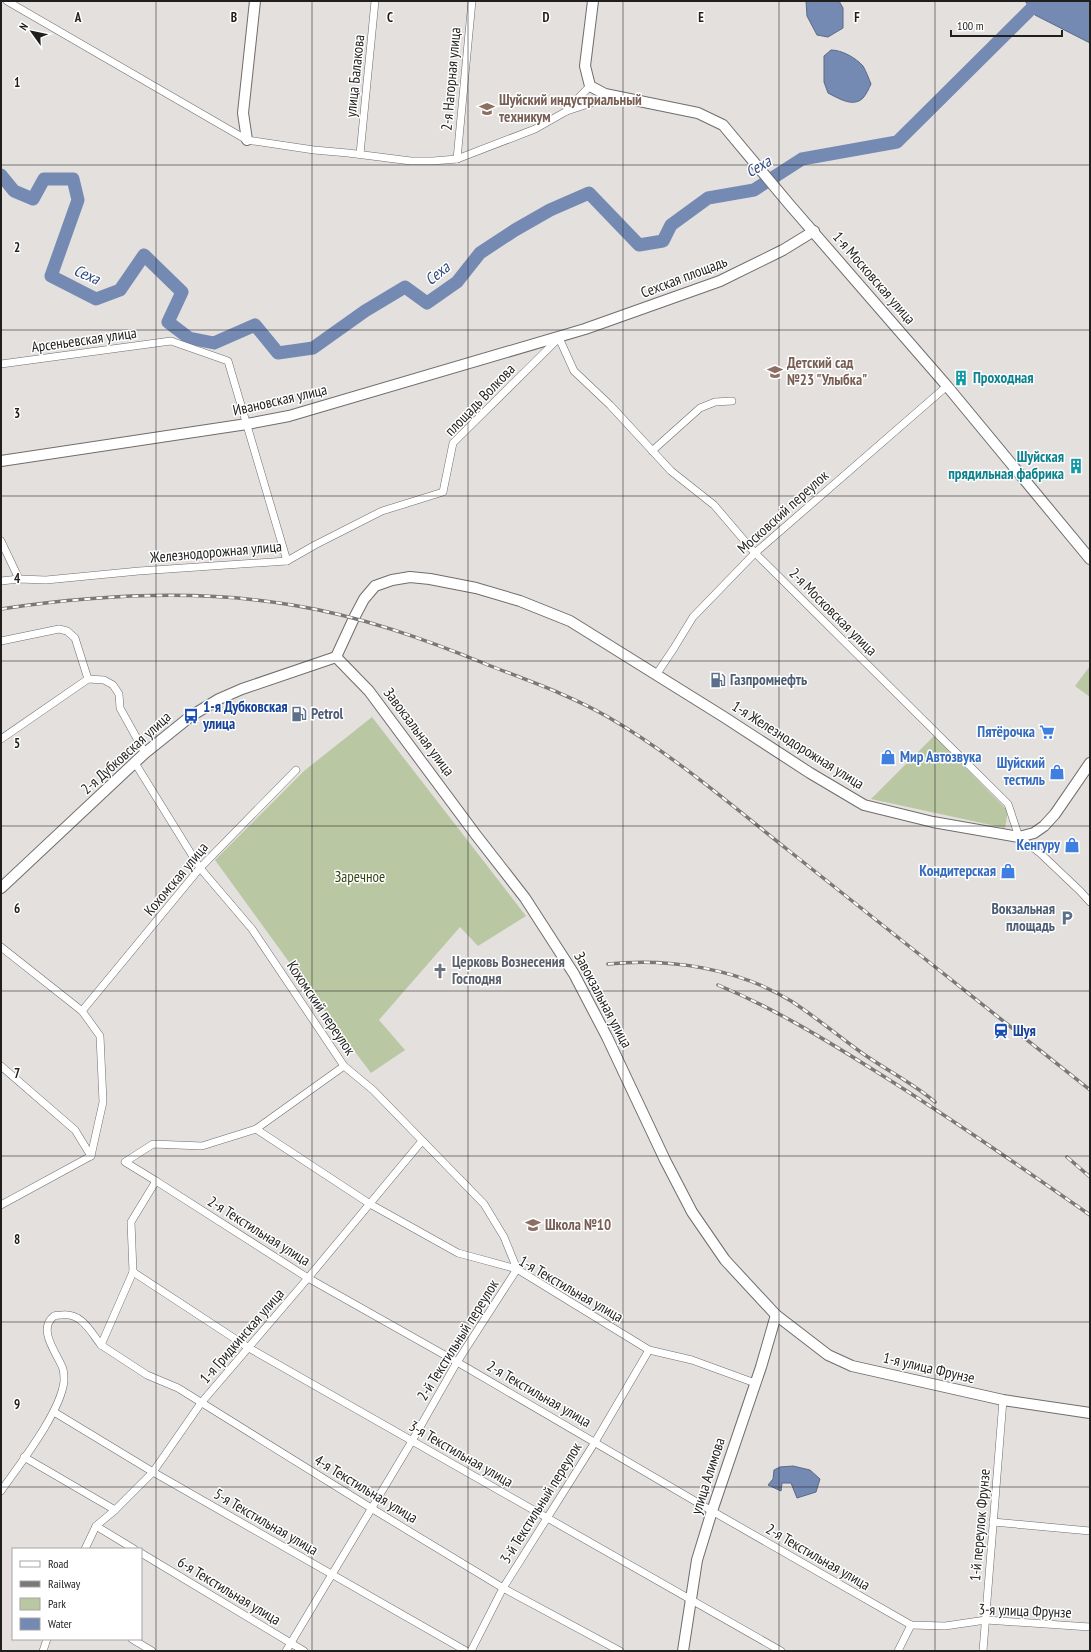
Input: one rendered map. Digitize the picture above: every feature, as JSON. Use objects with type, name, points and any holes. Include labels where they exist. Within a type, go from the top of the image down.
[{"type":"main road","points":[[247,140],[243,113],[256,1]]},
{"type":"main road","points":[[590,86],[585,66],[593,1]]},
{"type":"main road","name":"1-я Московская улица","points":[[590,86],[605,94],[698,113],[723,124],[789,204],[947,386],[1090,559]]},
{"type":"main road","name":"Сехская площадь","points":[[559,338],[720,281],[783,250],[814,231]]},
{"type":"main road","name":"Ивановская улица","points":[[1,461],[247,424],[289,416],[559,338]]},
{"type":"main road","name":"1-я Железнодорожная улица","points":[[336,657],[364,598],[375,586],[392,580],[410,577],[430,579],[476,588],[520,600],[570,621],[724,716],[810,773],[864,805],[932,822],[1019,837]]},
{"type":"main road","name":"2-я Дубковская улица","points":[[1,888],[145,753],[191,716],[219,699],[336,657]]},
{"type":"main road","name":"Завокзальная улица","points":[[336,657],[370,690],[476,835],[525,898],[582,988],[607,1037],[665,1160],[692,1212],[725,1260],[776,1315]]},
{"type":"main road","points":[[1019,837],[1034,833],[1044,826],[1055,814],[1090,763]]},
{"type":"main road","name":"улица Алимова","points":[[683,1651],[697,1560],[776,1315]]},
{"type":"main road","name":"1-я улица Фрунзе","points":[[776,1315],[828,1355],[852,1366],[1003,1400],[1090,1413]]},
{"type":"street","points":[[7,1],[247,140],[314,150],[411,160],[433,161],[457,159],[535,129],[565,112],[598,100],[624,98]]},
{"type":"street","name":"улица Балакова","points":[[360,154],[375,1]]},
{"type":"street","name":"2-я Нагорная улица","points":[[457,159],[472,1]]},
{"type":"street","points":[[565,112],[590,86]]},
{"type":"street","name":"2-я Московская улица","points":[[559,338],[574,371],[610,405],[671,471],[714,505],[755,553],[1008,804],[1019,837]]},
{"type":"street","name":"площадь Волкова","points":[[443,492],[453,443],[559,338]]},
{"type":"street","name":"Арсеньевская улица","points":[[1,364],[171,341],[228,361],[247,424]]},
{"type":"street","name":"Московский переулок","points":[[656,675],[693,617],[755,553],[947,386]]},
{"type":"street","points":[[652,451],[700,408],[715,402],[732,401]]},
{"type":"street","points":[[247,424],[287,561]]},
{"type":"street","name":"Железнодорожная улица","points":[[1,581],[19,578],[46,580],[139,571],[287,561],[382,511],[443,492]]},
{"type":"street","points":[[1,541],[19,578]]},
{"type":"street","points":[[1,641],[59,629],[67,631],[76,638],[88,678]]},
{"type":"street","points":[[1,740],[88,678],[104,680],[113,685],[119,694],[120,708],[145,753]]},
{"type":"street","name":"Кохомский переулок","points":[[134,763],[200,868],[252,929],[344,1066],[373,1090],[484,1204],[504,1237],[517,1270]]},
{"type":"street","name":"Кохомская улица","points":[[82,1011],[200,868],[296,770]]},
{"type":"street","points":[[1019,837],[1040,853],[1080,890],[1090,902]]},
{"type":"street","points":[[1,947],[82,1011],[100,1036],[103,1102],[91,1156],[1,1205]]},
{"type":"street","points":[[1,1066],[75,1130],[91,1156]]},
{"type":"street","points":[[256,1129],[344,1066]]},
{"type":"street","name":"2-я Текстильная улица","points":[[256,1129],[202,1146],[153,1144],[125,1162],[308,1278],[457,1362],[911,1625]]},
{"type":"street","name":"1-я Текстильная улица","points":[[256,1129],[370,1204],[458,1253],[517,1270],[649,1350],[692,1360],[755,1383]]},
{"type":"street","name":"1-я Гридкинская улица","points":[[85,1548],[96,1526],[115,1510],[153,1472],[201,1403],[249,1348],[422,1141]]},
{"type":"street","points":[[1,1491],[54,1412],[64,1383],[63,1370],[49,1342],[48,1328],[50,1321],[57,1315],[67,1314],[75,1316],[84,1322],[100,1344],[133,1272],[131,1222],[156,1181]]},
{"type":"street","name":"2-й Текстильный переулок","points":[[286,1651],[412,1441],[457,1362],[517,1270]]},
{"type":"street","name":"3-я Текстильная улица","points":[[133,1272],[249,1348],[781,1651]]},
{"type":"street","name":"4-я Текстильная улица","points":[[100,1344],[147,1375],[178,1388],[503,1588],[620,1651]]},
{"type":"street","name":"3-й Текстильный переулок","points":[[471,1651],[503,1588],[548,1519],[649,1350]]},
{"type":"street","name":"1-й переулок Фрунзе","points":[[983,1651],[1003,1400]]},
{"type":"street","name":"5-я Текстильная улица","points":[[54,1412],[153,1472],[466,1651]]},
{"type":"street","points":[[24,1457],[115,1510]]},
{"type":"street","points":[[994,1522],[1090,1531]]},
{"type":"street","points":[[96,1526],[132,1548]]},
{"type":"street","name":"6-я Текстильная улица","points":[[142,1554],[304,1651]]},
{"type":"street","name":"3-я улица Фрунзе","points":[[911,1625],[944,1626],[986,1620],[1090,1627]]},
{"type":"street","points":[[898,1651],[911,1625]]},
{"type":"street","points":[[43,1651],[47,1640]]},
{"type":"street","points":[[134,1640],[152,1651]]},
{"type":"green space","points":[[1090,666],[1090,697],[1075,686]]},
{"type":"green space","name":"Заречное","points":[[372,717],[526,916],[478,946],[460,927],[379,1020],[405,1050],[371,1073],[215,860],[304,771]]},
{"type":"green space","points":[[934,736],[1008,811],[1005,828],[871,799]]},
{"type":"water","points":[[806,1],[839,1],[843,8],[843,28],[828,37],[817,35],[807,16]]},
{"type":"water","points":[[1025,1],[1090,1],[1090,43],[1035,15]]},
{"type":"water","points":[[831,50],[840,51],[848,55],[857,60],[863,66],[871,84],[864,97],[859,101],[846,101],[828,93],[824,82],[824,56]]},
{"type":"water","points":[[793,1466],[810,1470],[820,1479],[816,1492],[797,1498],[791,1483],[782,1483],[781,1491],[768,1485],[773,1479],[774,1470],[780,1467]]},
{"type":"waterway","name":"Сеха","points":[[1,175],[14,191],[33,199],[44,179],[73,179],[78,200],[51,276],[96,299],[120,290],[144,255],[182,292],[168,322],[189,338],[214,343],[255,325],[278,353],[313,348],[365,311],[405,287],[427,303],[457,282],[480,253],[515,230],[550,210],[589,193],[639,245],[663,241],[671,225],[708,198],[754,190],[802,159],[897,142],[1039,1]]},
{"type":"railway","points":[[1,609],[73,600],[147,596],[221,597],[292,605],[342,615],[392,629],[440,646],[564,695],[594,709],[632,731],[678,763],[1090,1090]]},
{"type":"railway","points":[[608,964],[679,964],[726,973],[749,980],[791,1001],[862,1053],[918,1089],[935,1102]]},
{"type":"railway","points":[[718,985],[758,1003],[815,1034],[900,1086],[1090,1215]]},
{"type":"railway","points":[[1067,1157],[1090,1177]]},
{"type":"place","name":"Шуйский индустриальный техникум","points":[[487,109]]},
{"type":"place","name":"Детский сад №23 \"Улыбка\"","points":[[775,372]]},
{"type":"place","name":"Проходная","points":[[961,378]]},
{"type":"place","name":"Шуйская прядильная фабрика","points":[[1076,466]]},
{"type":"place","name":"Газпромнефть","points":[[718,680]]},
{"type":"place","name":"Petrol","points":[[299,714]]},
{"type":"place","name":"1-я Дубковская улица","points":[[191,716]]},
{"type":"place","name":"Пятёрочка","points":[[1047,732]]},
{"type":"place","name":"Мир Автозвука","points":[[888,757]]},
{"type":"place","name":"Шуйский тестиль","points":[[1057,772]]},
{"type":"place","name":"Кенгуру","points":[[1072,845]]},
{"type":"place","name":"Кондитерская","points":[[1008,871]]},
{"type":"place","name":"Вокзальная площадь","points":[[1067,918]]},
{"type":"place","name":"Церковь Вознесения Господня","points":[[440,971]]},
{"type":"place","name":"Шуя","points":[[1001,1031]]},
{"type":"place","name":"Школа №10","points":[[533,1225]]}]
